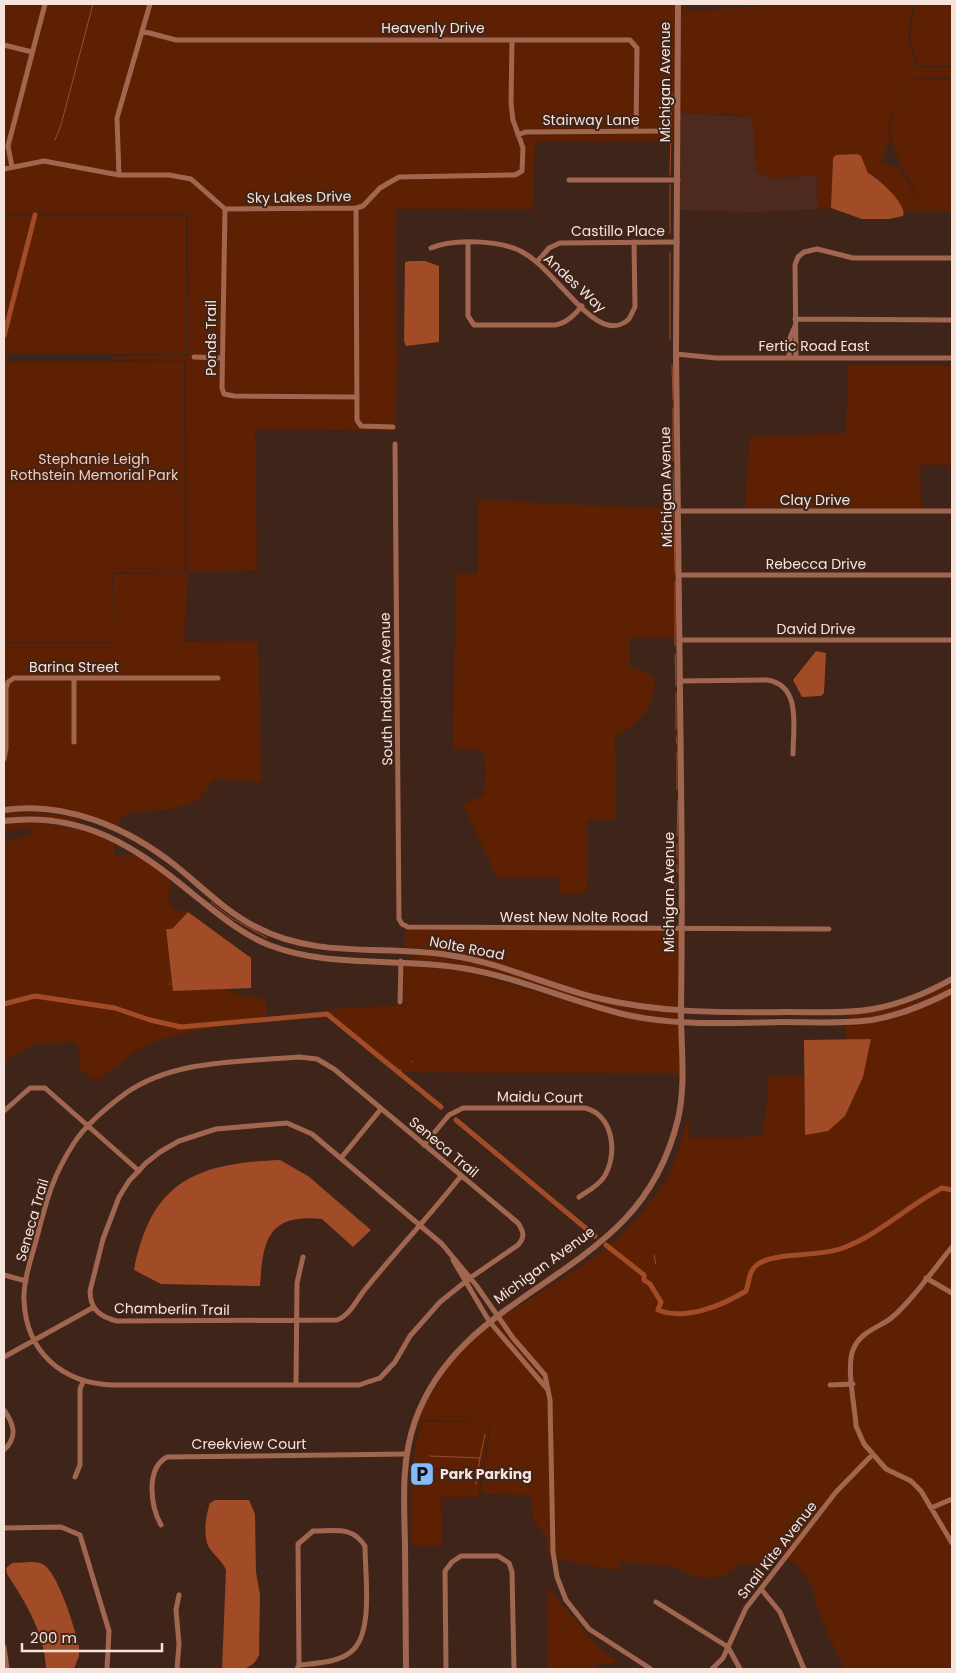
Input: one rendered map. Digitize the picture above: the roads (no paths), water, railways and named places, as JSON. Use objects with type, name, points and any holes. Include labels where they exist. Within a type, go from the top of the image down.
[{"type":"street","points":[[12,167],[8,146],[45,4]]},
{"type":"street","points":[[118,175],[117,118],[150,4]]},
{"type":"street","name":"Michigan Avenue","points":[[406,1669],[404,1476],[406,1454],[416,1417],[439,1372],[462,1344],[497,1315],[554,1276],[612,1232],[634,1209],[648,1190],[673,1140],[680,1111],[682,928],[676,354],[678,4]]},
{"type":"street","name":"Heavenly Drive","points":[[142,31],[176,40],[630,40],[635,43],[637,48],[636,131]]},
{"type":"street","name":"Sky Lakes Drive","points":[[225,209],[356,208],[363,206],[380,188],[399,176],[520,173],[522,171],[523,148],[518,135],[512,103],[512,40]]},
{"type":"street","points":[[4,45],[32,52]]},
{"type":"street","name":"Stairway Lane","points":[[518,135],[524,132],[666,132]]},
{"type":"street","points":[[4,169],[44,161],[118,175],[169,175],[191,179],[225,209]]},
{"type":"street","points":[[569,180],[678,180]]},
{"type":"street","points":[[356,208],[357,420],[361,426],[393,427]]},
{"type":"street","name":"Ponds Trail","points":[[225,209],[222,358],[222,388],[224,394],[234,396],[357,397]]},
{"type":"street","name":"Andes Way","points":[[431,248],[442,243],[507,245],[523,252],[537,262],[590,315],[606,325],[618,325],[630,319],[635,307],[634,242]]},
{"type":"street","name":"Castillo Place","points":[[537,262],[549,248],[560,243],[677,242]]},
{"type":"street","points":[[468,243],[468,316],[474,325],[562,324],[582,306]]},
{"type":"street","points":[[796,358],[795,265],[798,257],[818,248],[852,258],[952,258]]},
{"type":"street","points":[[795,319],[952,320]]},
{"type":"street","points":[[789,358],[790,338],[795,326]]},
{"type":"street","name":"Fertic Road East","points":[[676,354],[716,358],[952,358]]},
{"type":"street","points":[[194,357],[222,358]]},
{"type":"street","name":"South Indiana Avenue","points":[[395,444],[399,919],[408,928]]},
{"type":"street","name":"Clay Drive","points":[[678,511],[952,511]]},
{"type":"street","name":"Rebecca Drive","points":[[679,575],[952,576]]},
{"type":"street","name":"David Drive","points":[[680,640],[952,640]]},
{"type":"street","name":"Barina Street","points":[[4,759],[8,682],[17,678],[218,678]]},
{"type":"street","points":[[74,678],[74,742]]},
{"type":"street","points":[[680,681],[767,680],[779,684],[788,692],[792,702],[793,754]]},
{"type":"street","name":"Nolte Road","points":[[4,810],[36,809],[62,812],[91,818],[121,830],[156,851],[230,911],[255,927],[287,940],[338,950],[420,952],[485,962],[592,996],[634,1006],[728,1013],[859,1011],[906,1000],[952,979]]},
{"type":"street","name":"Nolte Road","points":[[4,821],[52,820],[88,828],[112,838],[144,855],[240,930],[266,944],[292,953],[336,960],[400,961],[465,968],[628,1015],[682,1023],[860,1021],[900,1013],[952,991]]},
{"type":"street","name":"West New Nolte Road","points":[[408,928],[829,929]]},
{"type":"street","points":[[400,1002],[400,961],[420,952]]},
{"type":"street","name":"Seneca Trail","points":[[299,1057],[317,1059],[334,1069],[381,1109],[518,1223],[524,1235],[518,1245],[470,1278],[424,1320],[380,1378],[359,1385],[112,1385],[83,1382],[59,1370],[49,1360],[36,1341],[26,1314],[24,1301],[26,1281],[50,1187],[76,1141],[101,1113],[128,1092],[152,1080],[180,1070],[299,1057]]},
{"type":"street","points":[[4,1111],[30,1088],[45,1088],[139,1171]]},
{"type":"street","name":"Maidu Court","points":[[424,1145],[449,1115],[463,1108],[576,1108],[593,1110],[604,1119],[608,1129],[612,1158],[600,1182],[579,1197]]},
{"type":"street","points":[[341,1158],[381,1109]]},
{"type":"street","name":"Chamberlin Trail","points":[[287,1123],[300,1127],[312,1134],[421,1226],[342,1318],[331,1321],[117,1321],[105,1318],[94,1308],[90,1290],[103,1239],[119,1197],[139,1171],[160,1152],[196,1134],[216,1129],[287,1123]]},
{"type":"street","points":[[461,1176],[421,1226],[442,1244],[470,1278],[513,1338],[546,1375],[550,1400],[553,1552],[557,1577],[566,1600],[589,1629],[652,1669]]},
{"type":"street","points":[[952,1247],[895,1315],[867,1332],[856,1342],[852,1352],[856,1426],[859,1436],[886,1469],[911,1481],[921,1491],[952,1543]]},
{"type":"street","points":[[296,1385],[298,1273],[303,1257]]},
{"type":"street","points":[[452,1258],[490,1321],[548,1390]]},
{"type":"street","points":[[4,1275],[26,1281]]},
{"type":"street","points":[[926,1278],[952,1293]]},
{"type":"street","points":[[4,1357],[94,1308]]},
{"type":"street","points":[[75,1477],[80,1465],[80,1389],[83,1382]]},
{"type":"street","points":[[830,1385],[853,1384]]},
{"type":"street","points":[[4,1410],[12,1421],[14,1434],[10,1444],[4,1450]]},
{"type":"street","name":"Creekview Court","points":[[161,1525],[154,1511],[153,1474],[156,1466],[166,1457],[406,1454]]},
{"type":"street","name":"Snail Kite Avenue","points":[[712,1669],[723,1658],[746,1608],[836,1492],[873,1454]]},
{"type":"street","points":[[931,1508],[952,1499]]},
{"type":"street","points":[[4,1528],[61,1527],[80,1535],[110,1631],[107,1669]]},
{"type":"street","points":[[313,1531],[346,1531],[358,1536],[366,1546],[365,1624],[362,1637],[353,1650],[339,1658],[298,1667],[298,1544],[313,1531]]},
{"type":"street","points":[[446,1669],[445,1571],[452,1562],[462,1556],[498,1556],[509,1563],[512,1572],[514,1669]]},
{"type":"street","points":[[761,1589],[780,1612],[804,1669]]},
{"type":"street","points":[[177,1669],[179,1644],[176,1610],[179,1595]]},
{"type":"street","points":[[656,1602],[728,1647],[740,1669]]},
{"type":"street","points":[[4,1647],[7,1669]]},
{"type":"waterway","points":[[55,140],[61,125],[93,4]]},
{"type":"waterway","points":[[670,175],[672,92]]},
{"type":"waterway","points":[[670,185],[670,234]]},
{"type":"waterway","points":[[4,336],[35,215]]},
{"type":"waterway","points":[[670,252],[670,340]]},
{"type":"waterway","points":[[672,365],[673,399]]},
{"type":"waterway","points":[[673,408],[673,461]]},
{"type":"waterway","points":[[673,469],[675,573]]},
{"type":"waterway","points":[[675,582],[675,646]]},
{"type":"waterway","points":[[675,654],[676,686]]},
{"type":"waterway","points":[[676,693],[676,729]]},
{"type":"waterway","points":[[676,737],[677,744]]},
{"type":"waterway","points":[[677,752],[677,790]]},
{"type":"waterway","points":[[677,836],[678,800]]},
{"type":"waterway","points":[[677,844],[677,858]]},
{"type":"waterway","points":[[677,865],[677,872]]},
{"type":"waterway","points":[[674,905],[676,882]]},
{"type":"waterway","points":[[211,902],[231,918],[267,938]]},
{"type":"waterway","points":[[673,921],[674,916]]},
{"type":"waterway","points":[[4,1004],[35,996],[115,1008],[150,1020],[181,1027],[327,1014],[441,1107]]},
{"type":"waterway","points":[[456,1120],[595,1236]]},
{"type":"waterway","points":[[606,1245],[644,1275],[644,1280],[650,1284],[661,1302],[658,1310],[680,1314],[692,1313],[715,1306],[746,1291],[752,1270],[766,1260],[840,1249],[867,1237],[942,1188],[952,1190]]},
{"type":"waterway","points":[[654,1255],[656,1264]]},
{"type":"waterway","points":[[430,1456],[480,1458],[485,1434]]},
{"type":"waterway","points":[[476,1484],[480,1458]]},
{"type":"place","name":"Park Parking","points":[[422,1474]]},
{"type":"park label","name":"Stephanie Leigh Rothstein Memorial Park","points":[[94,468]]}]
